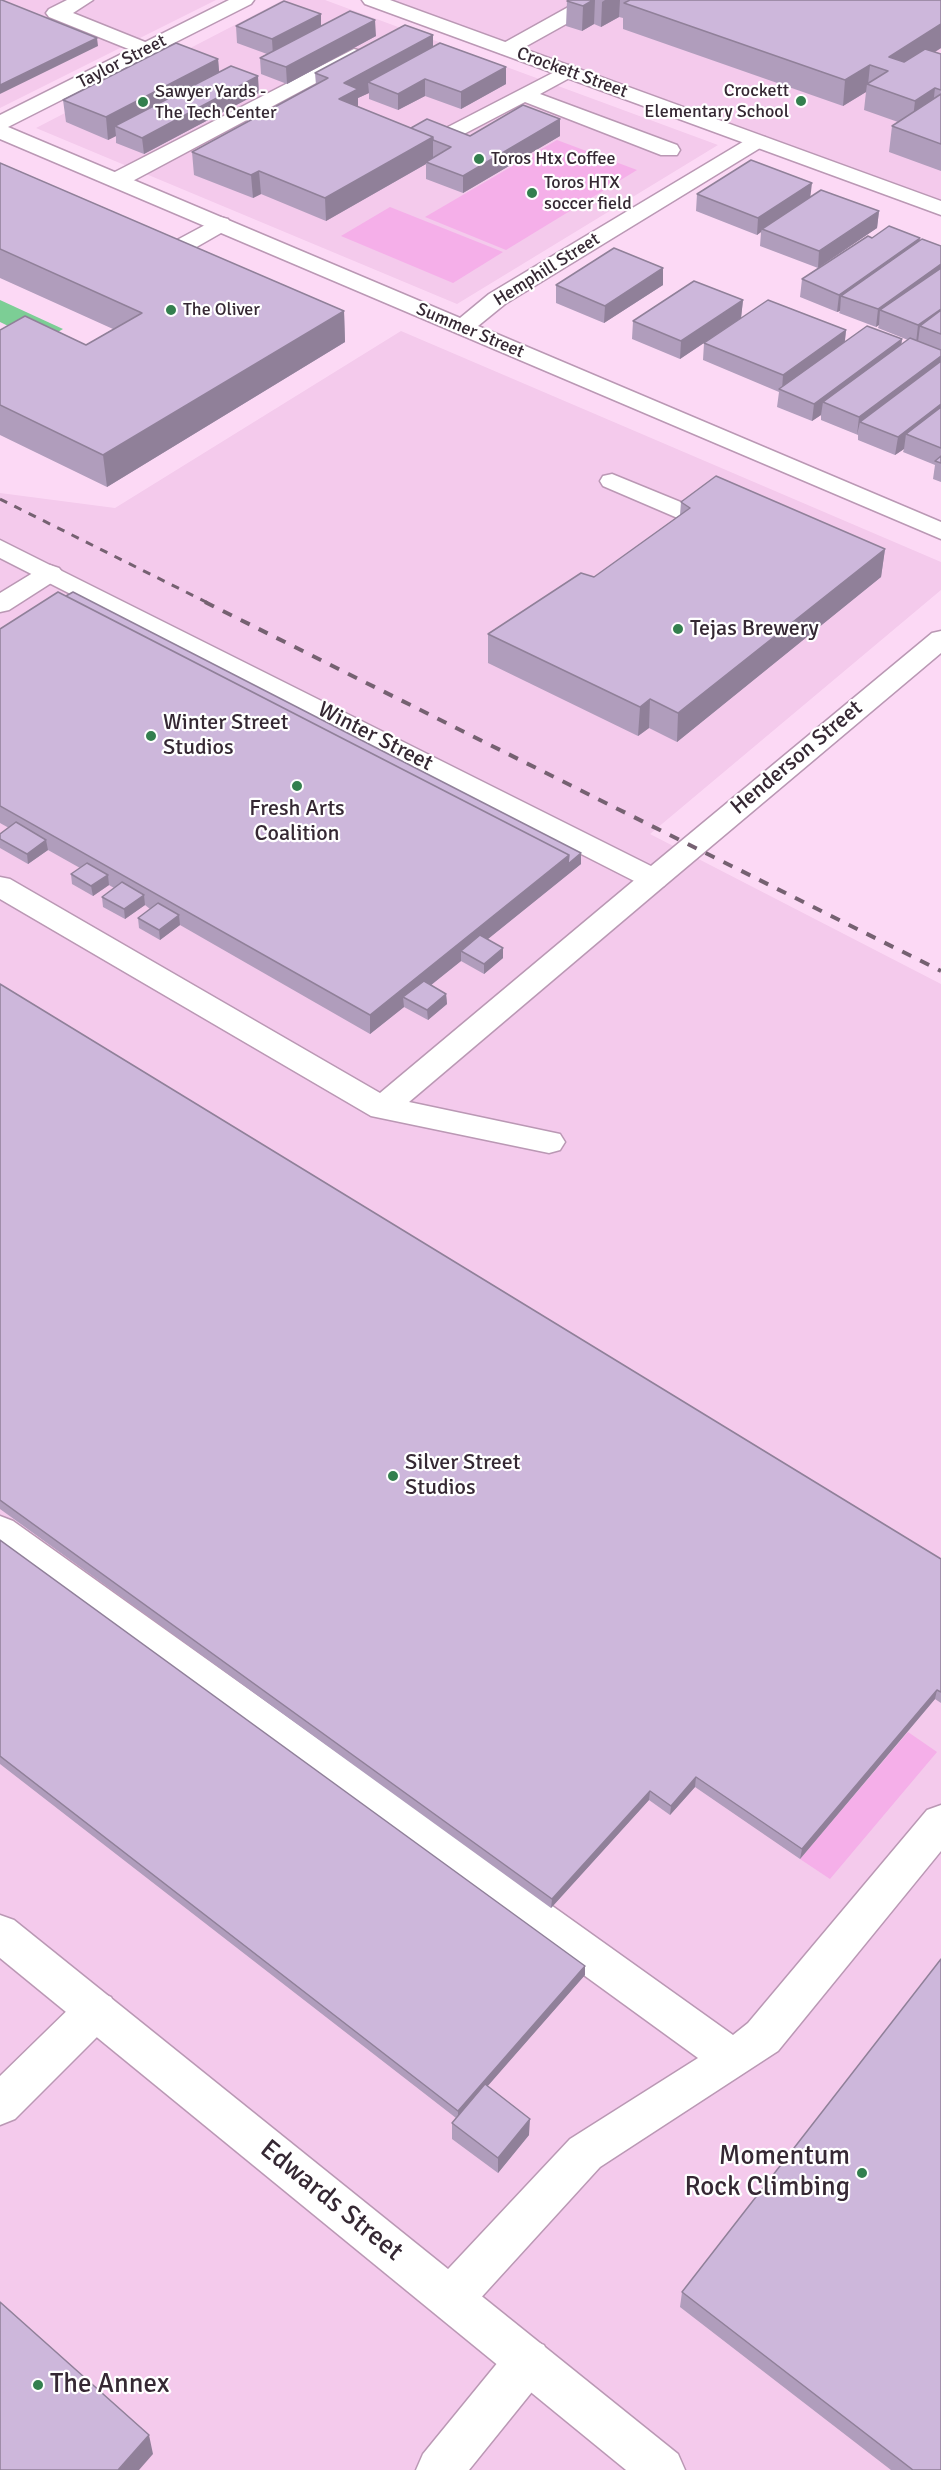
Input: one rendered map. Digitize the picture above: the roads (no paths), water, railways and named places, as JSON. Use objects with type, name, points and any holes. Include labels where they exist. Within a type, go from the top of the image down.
[{"type":"street","points":[[83,0],[56,13],[152,48],[183,56]]},
{"type":"street","name":"Taylor Street","points":[[0,123],[244,0]]},
{"type":"street","name":"Crockett Street","points":[[372,0],[941,208]]},
{"type":"street","points":[[507,49],[595,0]]},
{"type":"street","points":[[117,180],[370,47]]},
{"type":"street","points":[[455,131],[568,71]]},
{"type":"street","points":[[258,86],[280,94]]},
{"type":"street","points":[[524,95],[669,150]]},
{"type":"street","name":"Summer Street","points":[[0,131],[941,531]]},
{"type":"street","name":"Hemphill Street","points":[[463,327],[498,299],[758,141]]},
{"type":"street","points":[[158,260],[220,224]]},
{"type":"street","points":[[612,481],[696,517]]},
{"type":"street","name":"Winter Street","points":[[0,548],[654,879]]},
{"type":"street","points":[[0,604],[50,573]]},
{"type":"street","name":"Henderson Street","points":[[382,1108],[941,639]]},
{"type":"street","points":[[0,886],[382,1108],[549,1142]]},
{"type":"street","points":[[0,1531],[733,2060]]},
{"type":"street","points":[[451,2298],[585,2153],[733,2060],[763,2037],[941,1822]]},
{"type":"street","name":"Edwards Street","points":[[0,1933],[662,2470]]},
{"type":"street","points":[[0,2105],[96,2010]]},
{"type":"street","points":[[439,2470],[528,2361]]},
{"type":"railway","points":[[0,499],[208,603]]},
{"type":"railway","points":[[205,602],[941,971]]},
{"type":"place","name":"Crockett Elementary School","points":[[801,101]]},
{"type":"place","name":"Sawyer Yards - The Tech Center","points":[[143,102]]},
{"type":"place","name":"Toros Htx Coffee","points":[[479,159]]},
{"type":"place","name":"Toros HTX soccer field","points":[[532,193]]},
{"type":"place","name":"The Oliver","points":[[171,310]]},
{"type":"place","name":"Tejas Brewery","points":[[678,629]]},
{"type":"place","name":"Winter Street Studios","points":[[151,736]]},
{"type":"place","name":"Fresh Arts Coalition","points":[[297,786]]},
{"type":"place","name":"Silver Street Studios","points":[[393,1476]]},
{"type":"place","name":"Momentum Rock Climbing","points":[[862,2173]]},
{"type":"place","name":"The Annex","points":[[38,2385]]}]
